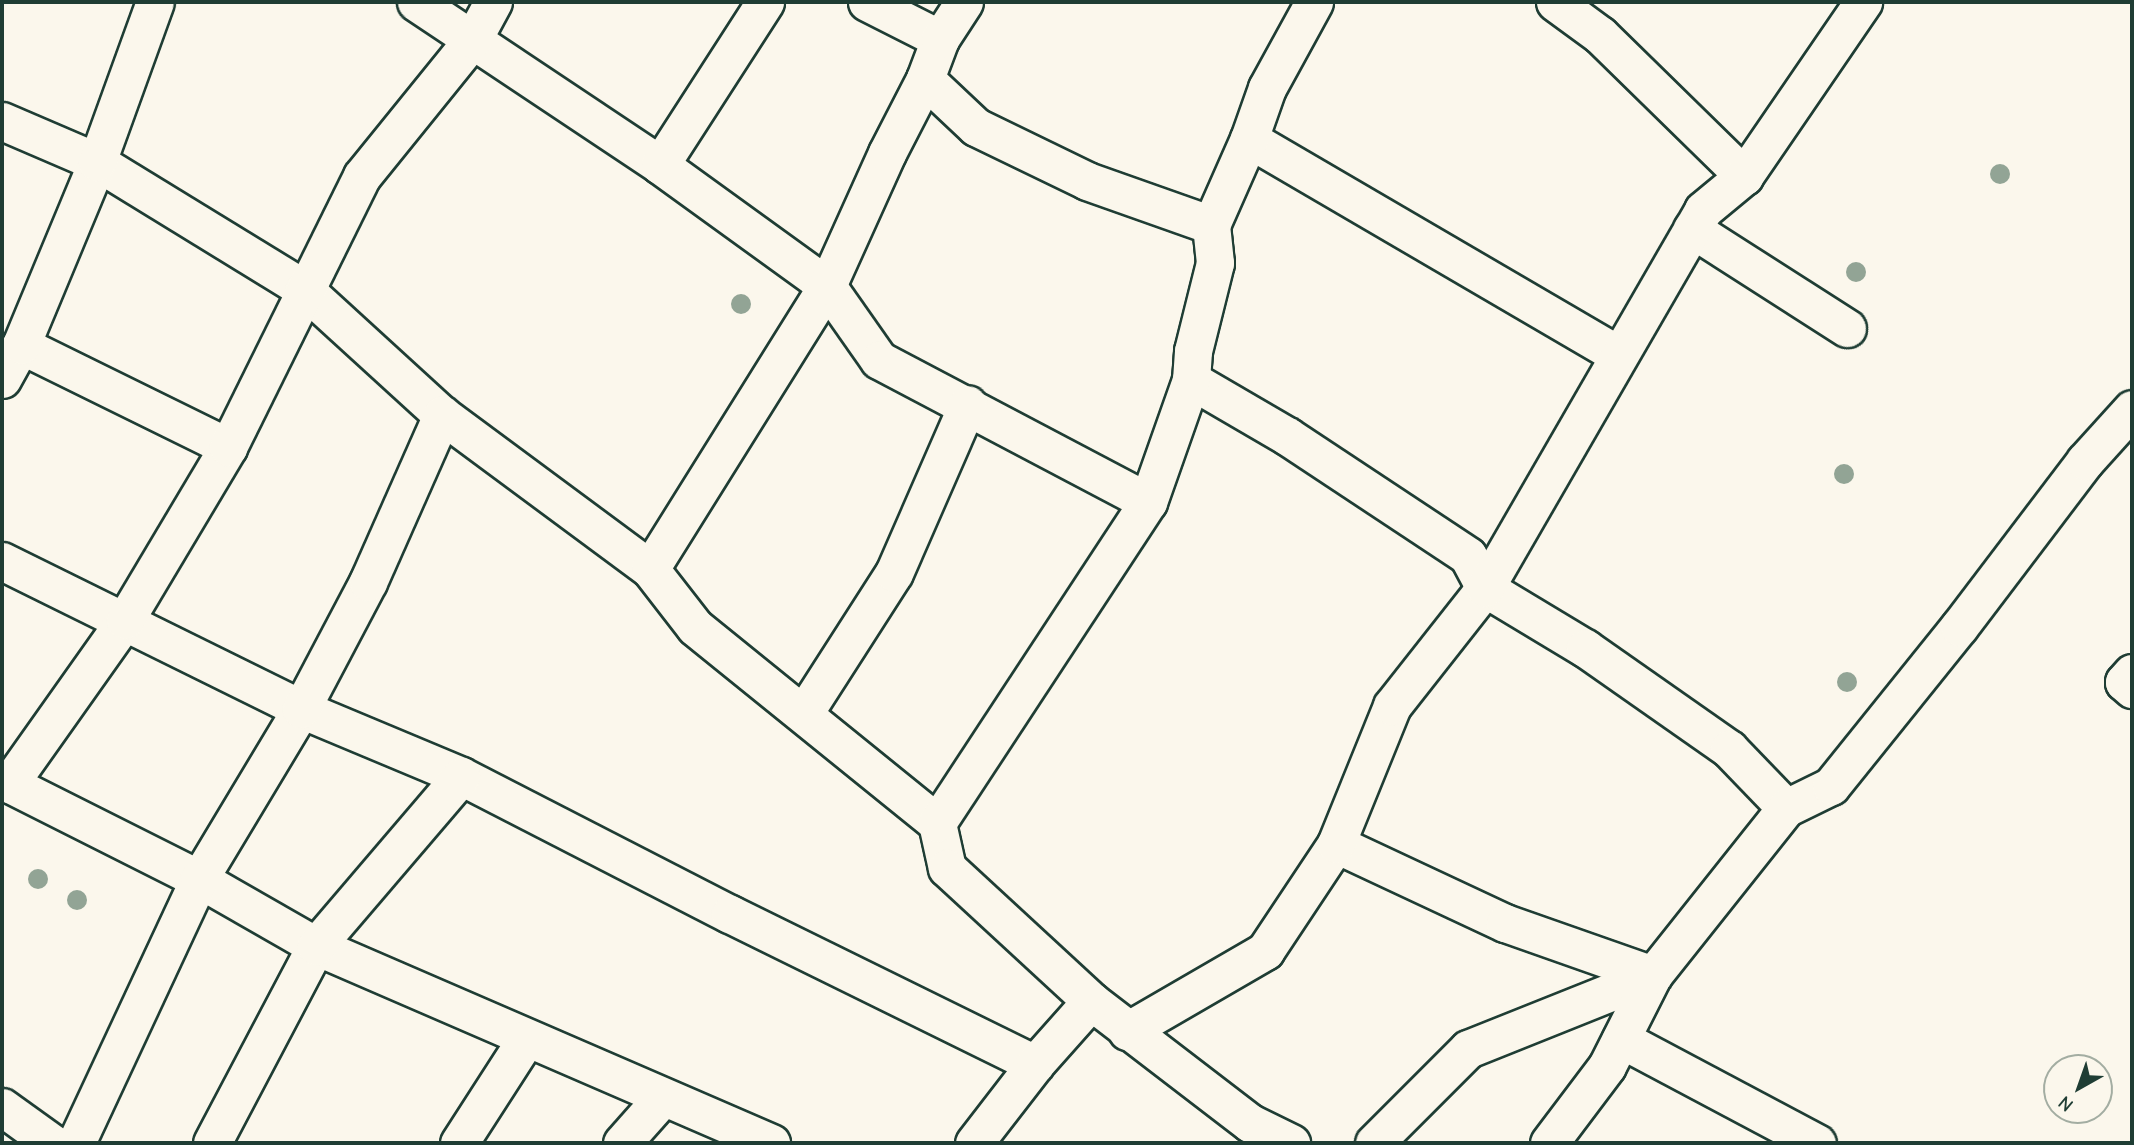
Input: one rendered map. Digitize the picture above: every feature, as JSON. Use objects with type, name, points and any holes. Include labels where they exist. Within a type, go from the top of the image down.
[{"type":"street","points":[[2,380],[21,345],[97,162],[155,2]]},
{"type":"street","points":[[416,2],[660,166],[827,286],[880,360],[968,404],[1148,502]]},
{"type":"street","points":[[493,2],[473,39],[362,176],[228,447],[125,620],[5,782],[200,879],[316,946],[771,1143]]},
{"type":"street","points":[[660,166],[765,2]]},
{"type":"street","points":[[867,2],[940,39]]},
{"type":"street","points":[[650,569],[827,286],[887,153],[925,79],[940,39],[964,2]]},
{"type":"street","points":[[937,823],[1148,502],[1191,380],[1193,351],[1215,263],[1211,225],[1249,139],[1267,88],[1314,2]]},
{"type":"street","points":[[1555,2],[1600,35],[1744,176]]},
{"type":"street","points":[[1128,1031],[1265,951],[1336,844],[1392,706],[1485,588],[1703,210],[1744,176],[1863,2]]},
{"type":"street","points":[[925,79],[976,127],[1087,181],[1211,225]]},
{"type":"street","points":[[2,121],[97,162],[304,289],[443,415],[650,569],[695,627],[937,823],[947,869],[1091,1001],[1245,1133],[1291,1143]]},
{"type":"street","points":[[1249,139],[1618,355]]},
{"type":"street","points":[[1692,229],[1847,328]]},
{"type":"street","points":[[21,345],[82,378],[228,447]]},
{"type":"street","points":[[1191,380],[1287,436],[1468,556],[1485,588],[1585,648],[1729,749],[1786,808]]},
{"type":"street","points":[[804,713],[894,573],[968,404]]},
{"type":"street","points":[[1549,1143],[1607,1066],[1653,975],[1786,808],[1831,786],[1959,627],[2085,461],[2132,409]]},
{"type":"street","points":[[76,1143],[200,879],[301,709],[368,582],[443,415]]},
{"type":"street","points":[[2,561],[301,709],[461,776],[730,914],[1035,1064]]},
{"type":"street","points":[[2132,673],[2124,682],[2132,689]]},
{"type":"street","points":[[212,1143],[316,946],[461,776]]},
{"type":"street","points":[[1336,844],[1505,923],[1653,975]]},
{"type":"street","points":[[1374,1143],[1468,1049],[1653,975]]},
{"type":"street","points":[[974,1143],[1035,1064],[1091,1001]]},
{"type":"street","points":[[459,1143],[526,1039]]},
{"type":"street","points":[[1621,1039],[1817,1143]]},
{"type":"street","points":[[622,1143],[662,1098]]},
{"type":"street","points":[[2,1107],[52,1143]]}]
